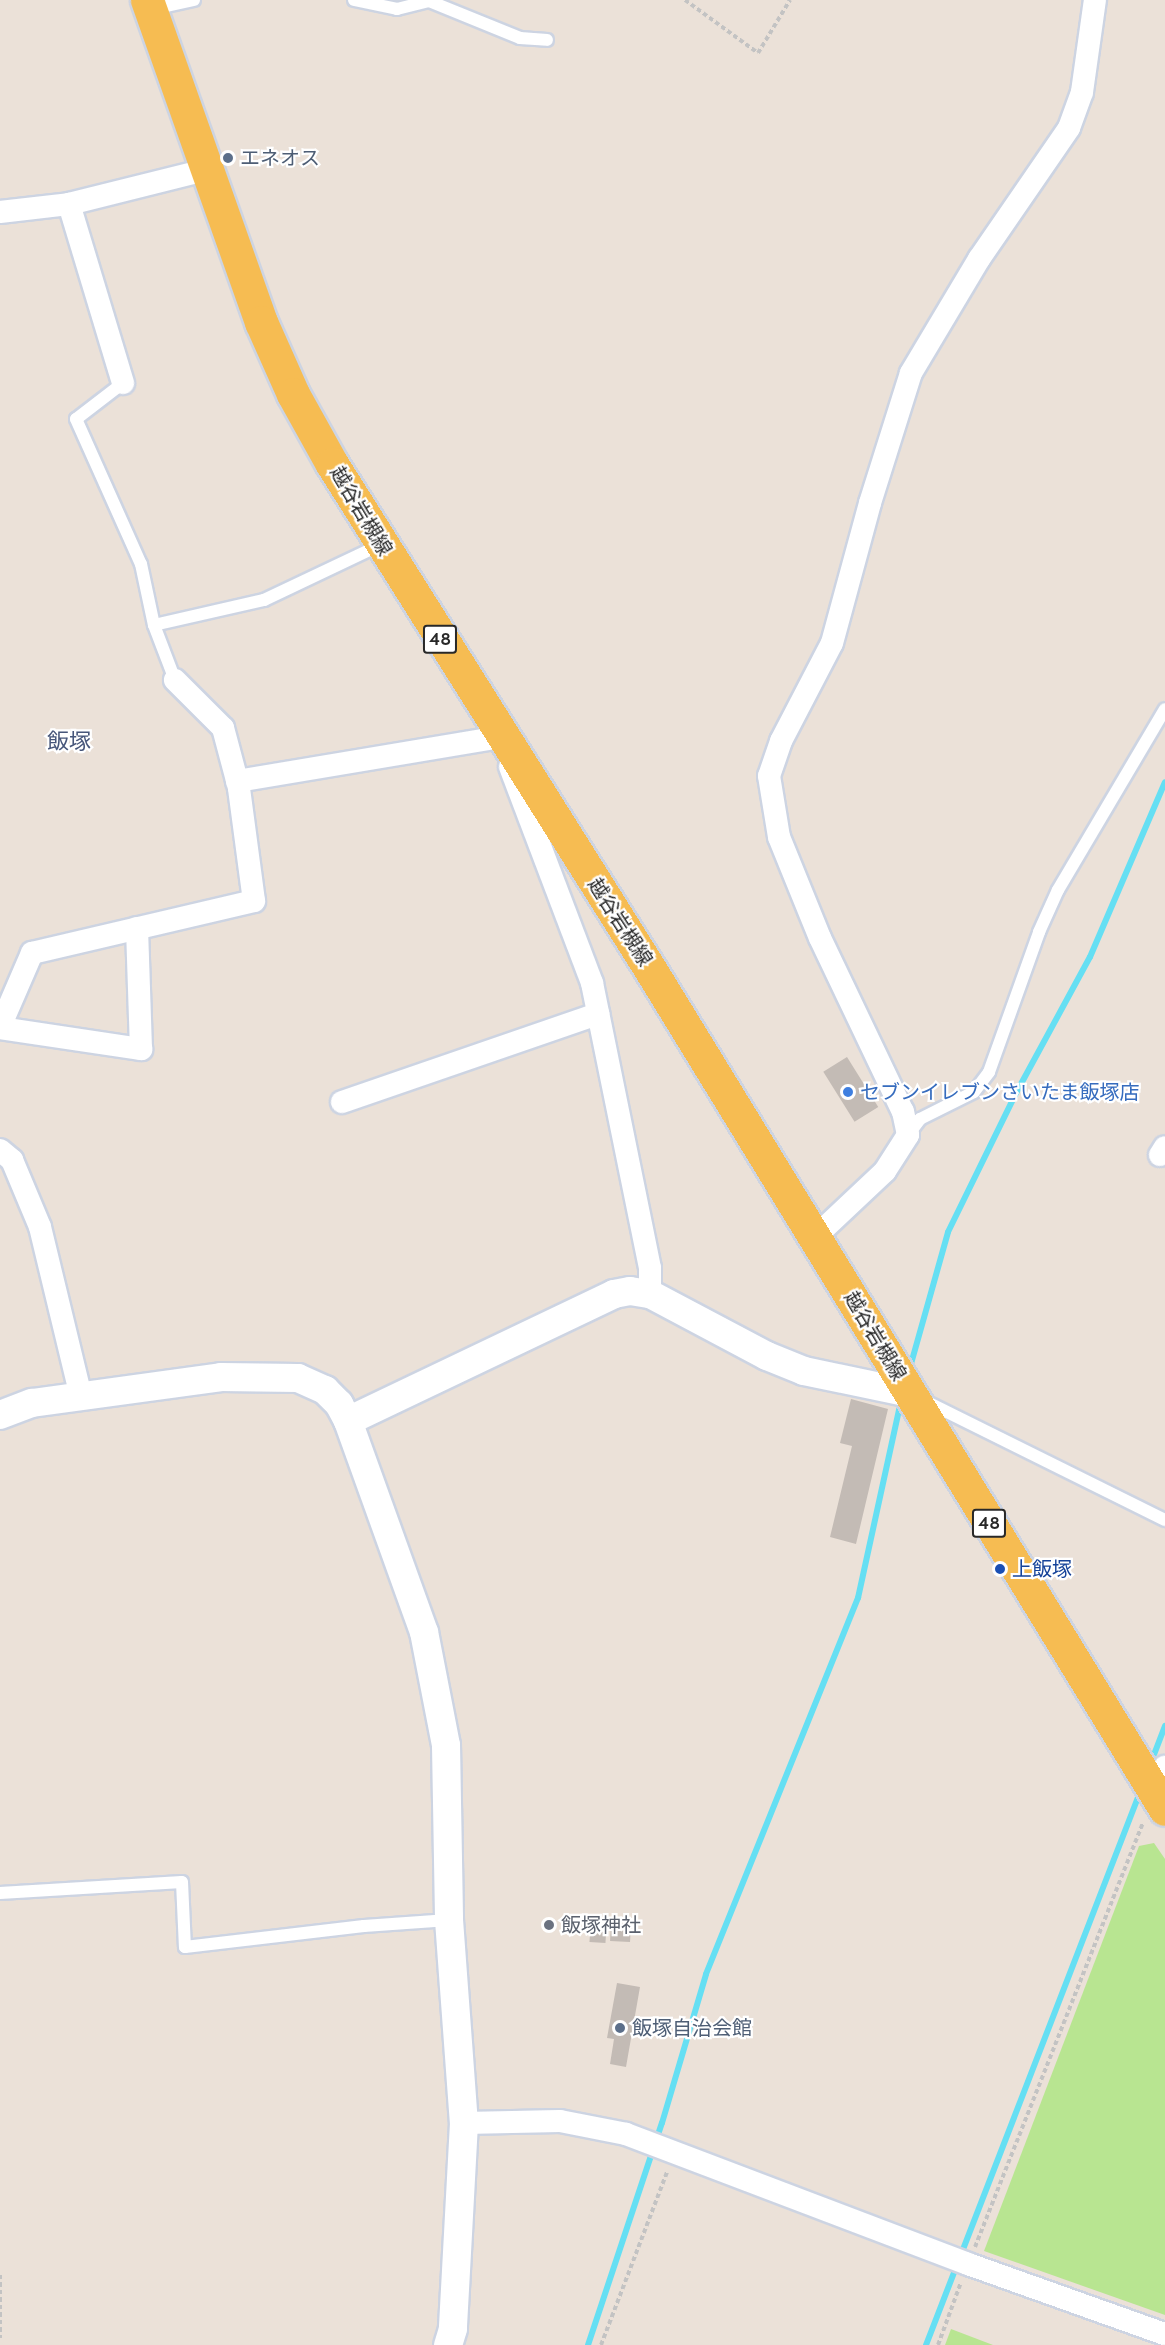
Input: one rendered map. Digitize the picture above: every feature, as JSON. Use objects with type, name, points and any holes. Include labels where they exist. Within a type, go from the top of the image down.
[{"type":"main road","name":"越谷岩槻線","points":[[149,5],[261,322],[293,394],[381,544],[496,731],[815,1237],[909,1393],[1162,1790]]},
{"type":"street","points":[[815,1237],[885,1171],[908,1135],[903,1112],[820,938],[779,837],[769,776],[781,741],[832,643],[870,503],[911,373],[979,259],[1069,128],[1082,92],[1095,0]]},
{"type":"street","points":[[0,212],[69,204],[208,169]]},
{"type":"street","points":[[69,204],[123,382]]},
{"type":"street","points":[[137,928],[141,1049],[0,1027],[32,953],[137,928],[254,901],[237,781],[224,728],[175,680]]},
{"type":"street","points":[[237,781],[496,731],[592,983],[650,1268],[650,1294]]},
{"type":"street","points":[[342,1102],[598,1014]]},
{"type":"street","points":[[0,1150],[12,1160],[40,1227],[81,1396]]},
{"type":"street","points":[[348,1421],[614,1294],[630,1291],[650,1294],[767,1356],[804,1371],[909,1393]]},
{"type":"street","points":[[0,1414],[32,1403],[221,1377],[298,1378],[326,1390],[339,1404],[348,1421],[424,1632],[446,1745],[449,1920],[464,2123],[453,2329],[448,2345]]},
{"type":"street","points":[[464,2123],[560,2121],[626,2134],[968,2264],[1165,2334]]},
{"type":"lane","points":[[149,5],[194,0]]},
{"type":"lane","points":[[354,0],[397,9],[429,1],[520,38],[547,40]]},
{"type":"lane","points":[[123,382],[76,419],[141,564],[154,625],[175,680]]},
{"type":"lane","points":[[154,625],[264,600],[381,544]]},
{"type":"lane","points":[[908,1135],[920,1119],[974,1092],[989,1072],[1039,932],[1058,890],[1165,709]]},
{"type":"lane","points":[[909,1393],[1165,1520]]},
{"type":"lane","points":[[0,1893],[182,1882],[185,1947],[364,1926],[449,1920]]},
{"type":"path","points":[[685,0],[758,53],[790,0]]},
{"type":"path","points":[[938,2345],[968,2264],[1162,1790]]},
{"type":"path","points":[[601,2345],[674,2152]]},
{"type":"path","points":[[0,2275],[0,2338]]},
{"type":"green space","points":[[1154,1843],[1165,1859],[1165,2315],[984,2251],[1139,1846]]},
{"type":"green space","points":[[951,2329],[993,2345],[945,2345]]},
{"type":"building","points":[[847,1057],[878,1107],[855,1122],[823,1072]]},
{"type":"building","points":[[851,1399],[888,1409],[856,1544],[830,1537],[852,1446],[840,1443]]},
{"type":"building","points":[[591,1920],[607,1921],[605,1943],[589,1942]]},
{"type":"building","points":[[611,1923],[631,1924],[630,1942],[610,1941]]},
{"type":"building","points":[[617,1983],[640,1987],[626,2067],[610,2064],[614,2039],[607,2038]]},
{"type":"waterway","points":[[909,1371],[948,1232],[1015,1095],[1090,957],[1165,782]]},
{"type":"waterway","points":[[588,2345],[662,2123],[706,1974],[858,1598],[901,1401]]},
{"type":"waterway","points":[[1150,1765],[1165,1726]]},
{"type":"waterway","points":[[926,2345],[1140,1792]]},
{"type":"place","name":"エネオス","points":[[228,158]]},
{"type":"place","name":"セブンイレブンさいたま飯塚店","points":[[848,1092]]},
{"type":"place","name":"上飯塚","points":[[1000,1569]]},
{"type":"place","name":"飯塚神社","points":[[549,1925]]},
{"type":"place","name":"飯塚自治会館","points":[[620,2028]]},
{"type":"district","name":"飯塚","points":[[69,742]]}]
